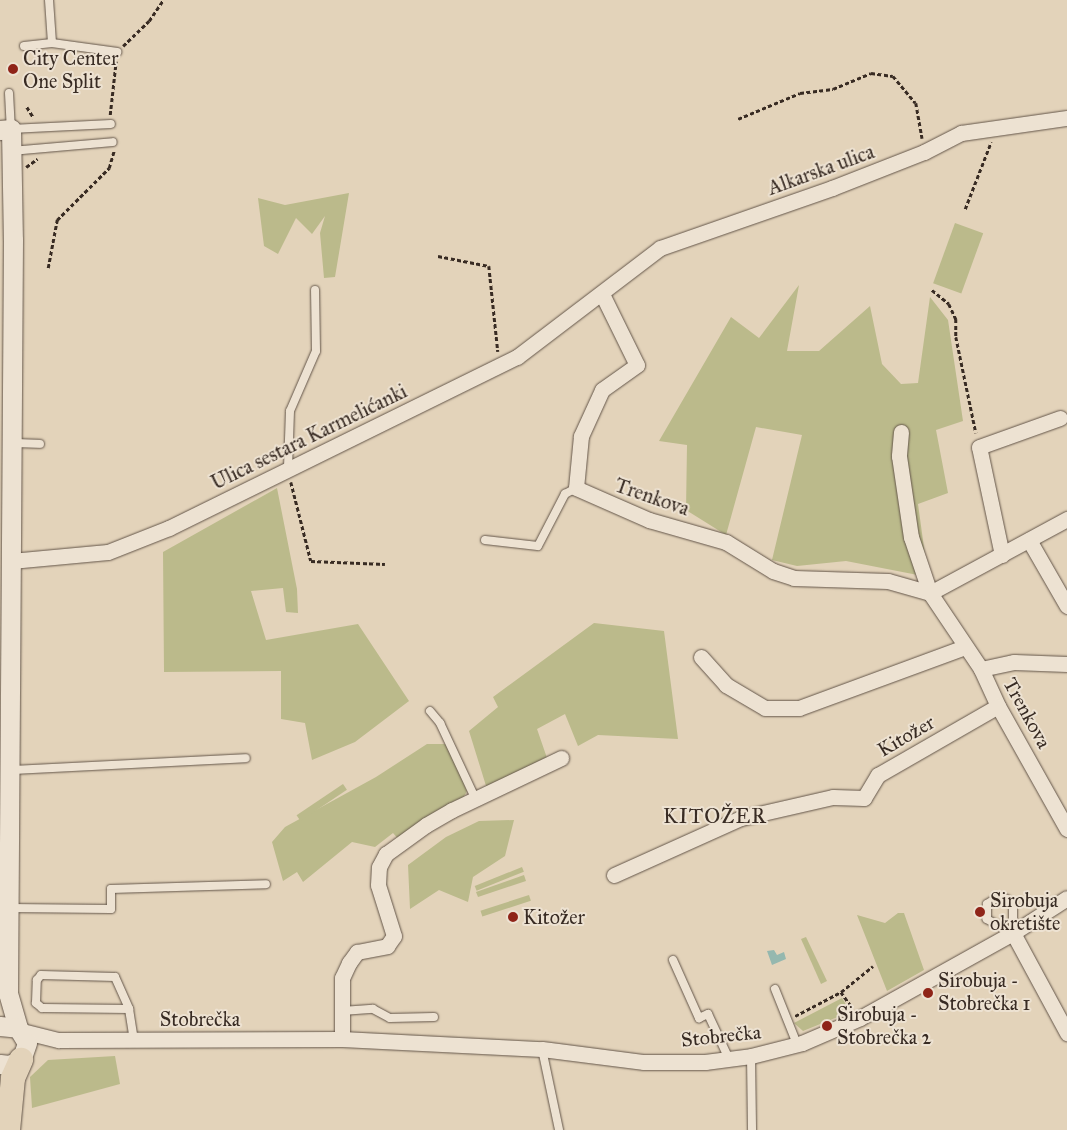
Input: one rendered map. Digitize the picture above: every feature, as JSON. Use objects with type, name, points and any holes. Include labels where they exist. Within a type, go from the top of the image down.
[{"type":"highway","points":[[5,1118],[15,1060]]},
{"type":"highway","points":[[0,1076],[5,1118]]},
{"type":"street","name":"Alkarska ulica","points":[[602,294],[660,248],[832,188],[924,152],[960,133],[1067,118]]},
{"type":"street","points":[[5,130],[12,443],[11,562],[6,583],[12,770],[6,798],[9,908],[8,993],[13,1028],[27,1043],[15,1060]]},
{"type":"street","points":[[576,488],[581,436],[602,390],[637,365],[602,294]]},
{"type":"street","name":"Ulica sestara Karmelićanki","points":[[11,562],[108,552],[169,528],[288,468],[518,357],[602,294]]},
{"type":"street","points":[[1002,555],[979,447],[1060,418]]},
{"type":"street","points":[[902,432],[899,456],[912,537],[930,593],[1067,519]]},
{"type":"street","name":"Trenkova","points":[[576,488],[649,520],[726,542],[773,571],[794,578],[888,581],[930,593],[981,669],[998,706],[1067,829]]},
{"type":"street","points":[[1029,540],[1067,606]]},
{"type":"street","points":[[701,657],[726,685],[765,708],[800,708],[965,647]]},
{"type":"street","name":"Trenkova","points":[[981,669],[1014,662],[1067,664]]},
{"type":"street","name":"Kitožer","points":[[614,875],[741,818],[833,796],[864,798],[878,775],[998,706]]},
{"type":"street","points":[[342,1039],[342,978],[349,963],[357,952],[387,946],[394,936],[378,885],[379,867],[386,854],[426,824],[561,758]]},
{"type":"street","name":"Stobrečka","points":[[13,1028],[58,1040],[342,1039],[542,1049],[644,1062],[729,1059],[751,1056],[797,1044],[860,1018],[1013,933],[1067,898]]},
{"type":"street","points":[[1013,933],[1067,1033]]},
{"type":"street","points":[[0,1020],[8,993]]},
{"type":"street","name":"Stobrečka","points":[[15,1060],[39,1046],[58,1040]]},
{"type":"lane","points":[[49,0],[52,43]]},
{"type":"lane","points":[[24,46],[52,43],[117,52]]},
{"type":"lane","points":[[9,93],[5,130],[111,124]]},
{"type":"lane","points":[[5,152],[113,142]]},
{"type":"lane","points":[[288,468],[290,411],[316,351],[315,290]]},
{"type":"lane","points":[[12,443],[40,444]]},
{"type":"lane","points":[[485,540],[538,546],[565,494],[576,488]]},
{"type":"lane","points":[[430,711],[440,723],[476,800]]},
{"type":"lane","points":[[12,770],[246,758]]},
{"type":"lane","points":[[9,908],[111,909],[111,889],[266,884]]},
{"type":"lane","points":[[1003,897],[1010,902],[1014,910],[1013,933],[987,919],[985,909],[990,900],[1003,897]]},
{"type":"lane","points":[[673,960],[699,1018],[708,1014],[729,1059]]},
{"type":"lane","points":[[129,1009],[42,1008],[36,1003],[37,980],[41,974],[115,977],[129,1009],[134,1040]]},
{"type":"lane","points":[[775,989],[797,1044]]},
{"type":"lane","points":[[342,1011],[372,1009],[390,1018],[434,1017]]},
{"type":"lane","points":[[542,1049],[559,1130]]},
{"type":"lane","points":[[751,1056],[752,1130]]},
{"type":"path","points":[[111,124],[109,102],[117,52],[149,21],[163,0]]},
{"type":"path","points":[[738,119],[800,93],[833,89],[871,73],[893,76],[916,103],[924,152]]},
{"type":"path","points":[[964,209],[997,129]]},
{"type":"path","points":[[48,268],[57,220],[109,168],[114,156],[113,142]]},
{"type":"path","points":[[438,256],[489,266],[500,366]]},
{"type":"path","points":[[932,290],[949,304],[956,319],[956,337],[979,447]]},
{"type":"path","points":[[288,468],[311,561],[385,564]]},
{"type":"path","points":[[788,1019],[841,992],[873,966]]},
{"type":"path","points":[[841,992],[860,1018]]},
{"type":"shaded area","points":[[349,193],[335,277],[324,278],[320,233],[325,216],[312,234],[296,218],[278,254],[264,246],[258,198],[285,205]]},
{"type":"shaded area","points":[[955,223],[983,233],[961,293],[933,283]]},
{"type":"shaded area","points":[[799,285],[787,351],[819,351],[870,306],[882,364],[901,384],[918,383],[930,297],[948,320],[963,421],[936,430],[948,493],[918,504],[928,577],[846,561],[797,566],[772,560],[802,435],[756,427],[726,535],[686,510],[687,445],[659,441],[731,317],[759,338]]},
{"type":"shaded area","points":[[277,488],[297,589],[298,613],[286,612],[283,588],[251,591],[266,640],[358,624],[409,701],[355,742],[312,760],[305,723],[281,719],[281,671],[164,672],[163,552]]},
{"type":"shaded area","points":[[594,623],[664,631],[678,739],[598,735],[578,746],[565,714],[537,729],[547,758],[487,789],[469,731],[498,707],[493,697]]},
{"type":"shaded area","points":[[427,744],[447,744],[467,791],[462,800],[400,841],[393,833],[375,847],[352,842],[303,882],[297,872],[283,881],[272,842],[285,827],[376,777]]},
{"type":"shaded area","points":[[343,784],[347,790],[300,821],[297,815]]},
{"type":"shaded area","points":[[514,820],[505,856],[473,877],[468,902],[439,890],[410,909],[408,865],[446,837],[479,821]]},
{"type":"shaded area","points":[[522,867],[524,872],[477,891],[475,886]]},
{"type":"shaded area","points":[[524,875],[526,881],[478,897],[476,892]]},
{"type":"shaded area","points":[[529,895],[531,901],[482,916],[480,911]]},
{"type":"shaded area","points":[[898,913],[904,913],[924,970],[887,991],[857,915],[885,923]]},
{"type":"shaded area","points":[[806,937],[827,981],[821,984],[801,939]]},
{"type":"shaded area","points":[[842,998],[847,1006],[845,1014],[803,1031],[794,1023]]},
{"type":"shaded area","points":[[115,1056],[120,1084],[32,1108],[30,1077],[48,1060]]},
{"type":"water","points":[[774,950],[777,955],[784,952],[786,959],[772,965],[767,951]]},
{"type":"place","name":"City Center One Split","points":[[13,69]]},
{"type":"place","name":"Sirobuja okretište","points":[[980,912]]},
{"type":"place","name":"Kitožer","points":[[513,917]]},
{"type":"place","name":"Sirobuja - Stobrečka 1","points":[[928,993]]},
{"type":"place","name":"Sirobuja - Stobrečka 2","points":[[827,1026]]},
{"type":"district","name":"KITOŽER","points":[[715,816]]}]
